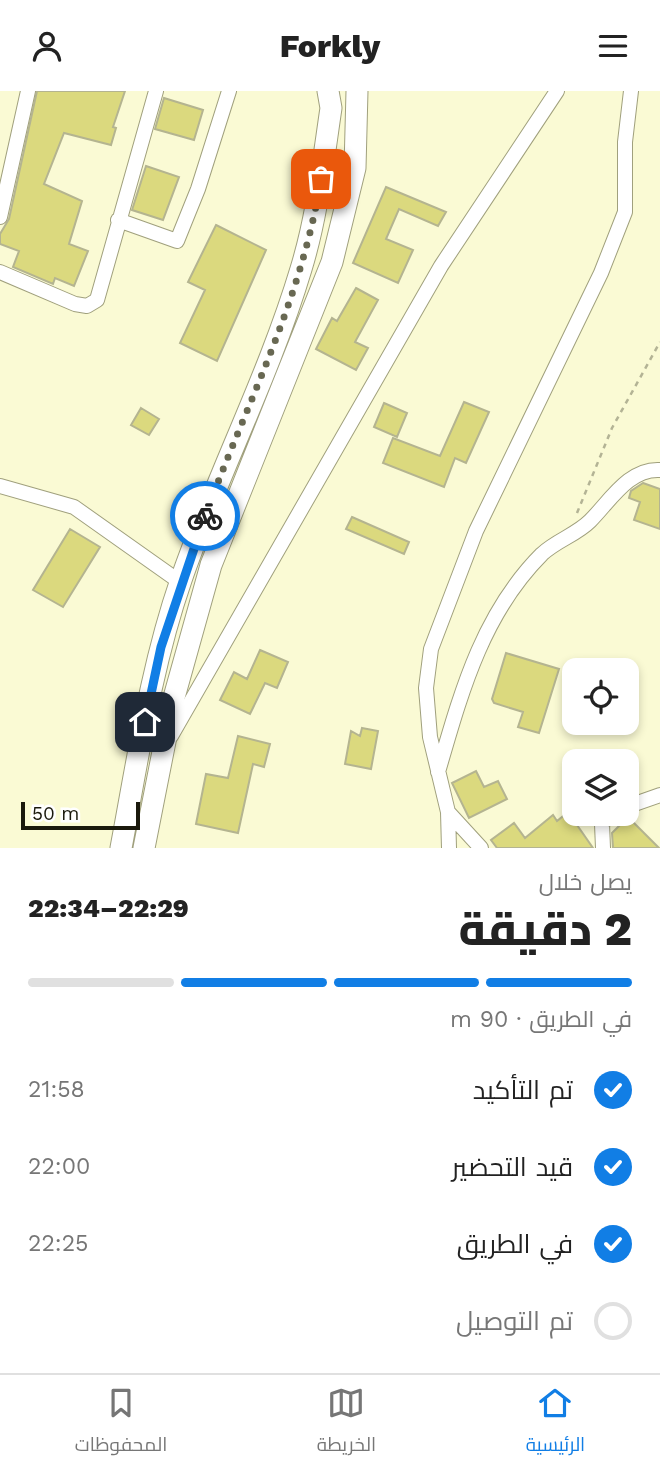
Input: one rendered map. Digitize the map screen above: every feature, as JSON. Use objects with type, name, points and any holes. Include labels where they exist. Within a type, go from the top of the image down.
[{"type":"main road","points":[[121,848],[161,647],[180,582],[225,461],[282,328],[302,267],[315,216],[331,108],[328,91]]},
{"type":"main road","points":[[144,848],[173,701],[211,565],[331,262],[355,168],[357,91]]},
{"type":"street","points":[[0,218],[28,91]]},
{"type":"street","points":[[0,272],[75,304],[93,305],[97,300],[156,91]]},
{"type":"street","points":[[118,220],[177,241],[198,189],[229,91]]},
{"type":"street","points":[[163,749],[428,287],[557,91]]},
{"type":"street","points":[[449,848],[448,812],[430,737],[426,688],[431,649],[476,531],[601,273],[625,212],[625,142],[631,91]]},
{"type":"street","points":[[438,774],[466,677],[495,613],[544,552],[587,525],[636,474],[648,469],[660,470]]},
{"type":"street","points":[[0,487],[74,507],[180,582]]},
{"type":"street","points":[[639,802],[660,795]]},
{"type":"street","points":[[448,812],[481,848]]},
{"type":"street","points":[[602,826],[603,848]]},
{"type":"path","points":[[573,534],[578,507],[612,428],[660,342]]},
{"type":"building","points":[[37,91],[125,91],[113,127],[116,128],[111,145],[64,133],[44,184],[82,201],[69,244],[88,251],[74,286],[55,278],[53,284],[13,267],[19,251],[0,244],[0,234],[9,219]]},
{"type":"building","points":[[164,98],[203,110],[194,140],[155,129]]},
{"type":"building","points":[[146,166],[179,177],[163,220],[132,210]]},
{"type":"building","points":[[386,187],[446,212],[438,226],[399,209],[386,239],[413,250],[398,283],[353,263]]},
{"type":"building","points":[[216,225],[266,250],[217,361],[180,343],[205,290],[188,282]]},
{"type":"building","points":[[356,288],[378,300],[355,342],[368,348],[356,370],[316,349],[332,318],[337,321]]},
{"type":"building","points":[[464,402],[489,412],[466,463],[455,458],[444,487],[383,463],[393,438],[440,456]]},
{"type":"building","points":[[384,403],[407,413],[397,437],[374,427]]},
{"type":"building","points":[[141,408],[159,419],[149,435],[131,425]]},
{"type":"building","points":[[643,483],[660,489],[660,529],[634,520],[640,502],[629,498],[631,491]]},
{"type":"building","points":[[352,517],[409,542],[404,554],[346,529]]},
{"type":"building","points":[[70,529],[100,547],[63,607],[33,590]]},
{"type":"building","points":[[260,650],[288,662],[277,688],[265,683],[250,714],[220,700],[234,672],[247,679]]},
{"type":"building","points":[[506,653],[559,669],[539,733],[518,727],[523,712],[494,703],[492,699]]},
{"type":"building","points":[[362,728],[378,731],[371,769],[345,764],[351,731],[360,736]]},
{"type":"building","points":[[238,736],[270,744],[264,767],[253,764],[238,833],[196,824],[206,774],[228,778]]},
{"type":"building","points":[[476,771],[484,787],[498,781],[507,799],[469,818],[452,783]]},
{"type":"building","points":[[553,815],[557,821],[562,817],[562,826],[578,826],[593,848],[497,848],[491,840],[514,823],[525,838]]},
{"type":"building","points":[[619,826],[637,826],[659,848],[613,848],[612,833]]},
{"type":"way so far","points":[[205,516],[225,461],[282,328],[302,267],[321,179]]},
{"type":"route","points":[[145,722],[173,605],[205,516]]}]
